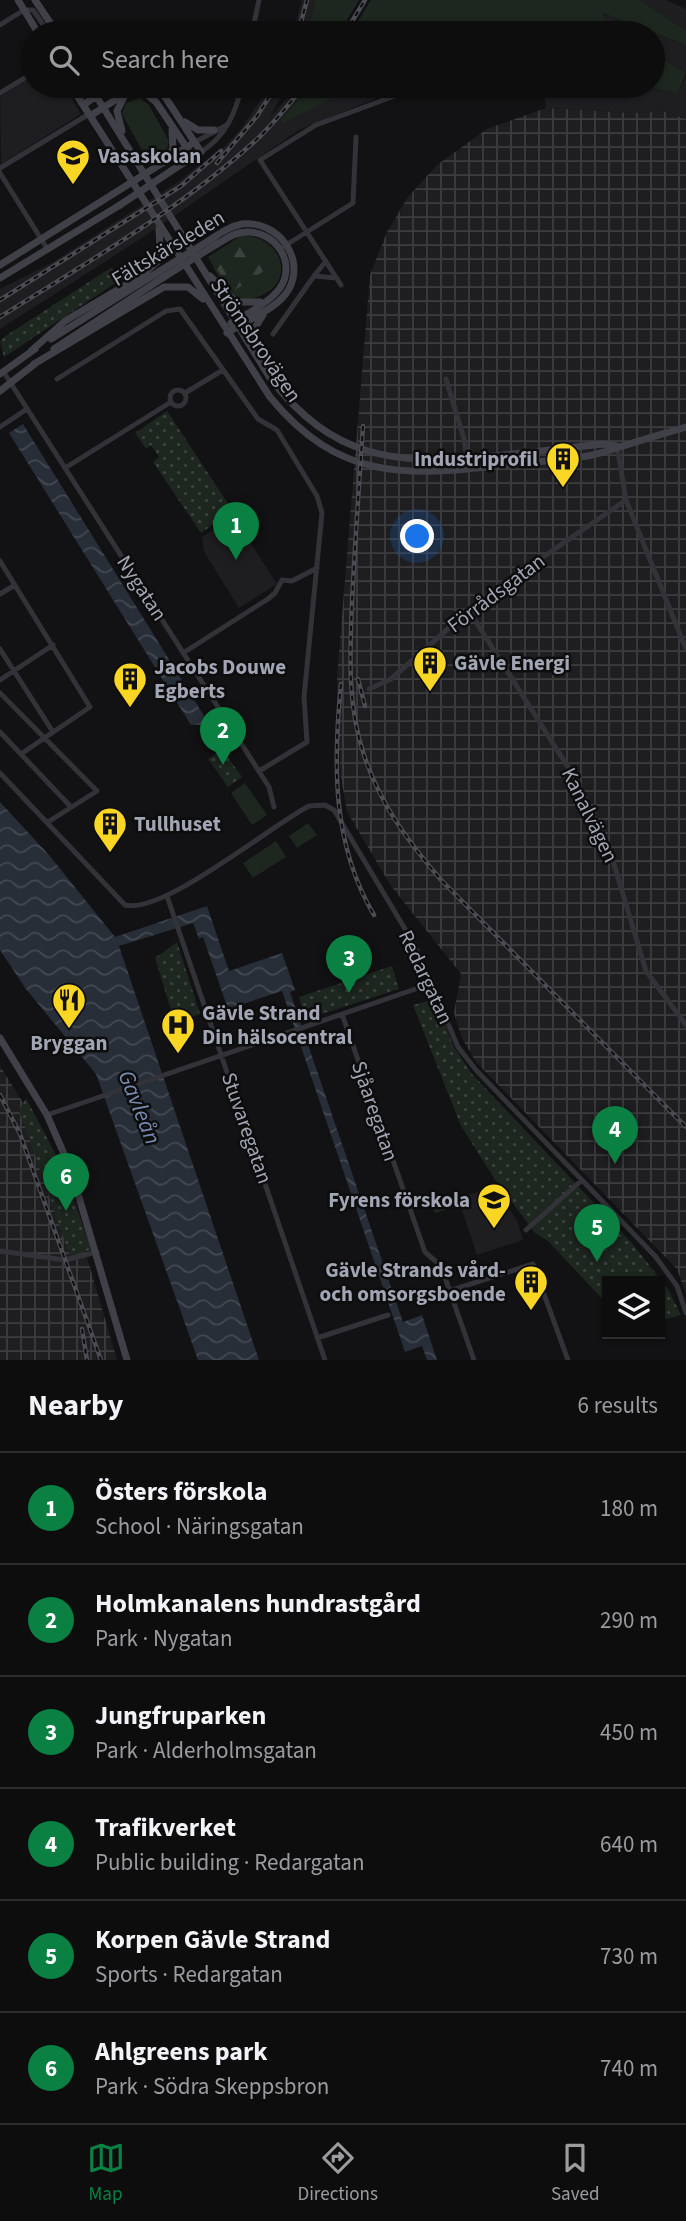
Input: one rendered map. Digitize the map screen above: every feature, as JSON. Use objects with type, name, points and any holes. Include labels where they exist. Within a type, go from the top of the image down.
[{"type":"main road","points":[[18,0],[31,21]]},
{"type":"main road","points":[[35,0],[49,21]]},
{"type":"main road","name":"Strömsbrovägen","points":[[79,98],[225,330],[286,417],[338,454],[394,472],[415,474],[603,452],[686,427]]},
{"type":"main road","points":[[83,105],[94,98]]},
{"type":"main road","points":[[98,98],[131,152]]},
{"type":"main road","points":[[89,115],[120,98]]},
{"type":"main road","points":[[125,98],[119,104],[117,115],[131,152]]},
{"type":"main road","points":[[151,98],[193,158]]},
{"type":"main road","points":[[0,278],[201,152],[166,98]]},
{"type":"main road","points":[[181,120],[198,130],[214,130]]},
{"type":"main road","points":[[164,162],[174,145],[171,126]]},
{"type":"main road","points":[[0,265],[195,142]]},
{"type":"main road","name":"Strömsbrovägen","points":[[131,152],[253,350],[288,400],[307,420],[354,448],[403,460],[468,458],[603,444],[617,446]]},
{"type":"main road","points":[[31,351],[65,321],[141,276],[157,261],[160,248],[156,222]]},
{"type":"main road","name":"Fältskärsleden","points":[[2,373],[31,351],[215,241],[243,231],[257,232],[284,247]]},
{"type":"main road","points":[[253,350],[255,328],[285,276],[284,247]]},
{"type":"main road","points":[[200,266],[236,302],[266,306]]},
{"type":"main road","name":"Fältskärsleden","points":[[0,391],[63,342],[162,274]]},
{"type":"main road","points":[[34,364],[164,287],[188,287],[213,309]]},
{"type":"main road","points":[[225,330],[266,306]]},
{"type":"main road","points":[[0,1038],[47,1115],[72,1170],[127,1360]]},
{"type":"street","points":[[255,21],[259,0]]},
{"type":"street","points":[[0,25],[24,10],[33,10],[41,21]]},
{"type":"street","points":[[0,93],[21,80]]},
{"type":"street","points":[[201,152],[220,138],[237,98]]},
{"type":"street","points":[[341,285],[260,160],[316,125],[389,98]]},
{"type":"street","points":[[48,250],[0,171],[89,115]]},
{"type":"street","points":[[195,142],[227,125]]},
{"type":"street","points":[[284,247],[353,203],[356,138]]},
{"type":"street","points":[[273,334],[326,261]]},
{"type":"street","points":[[314,276],[337,278]]},
{"type":"street","points":[[57,379],[174,309],[185,312],[258,419],[277,430],[317,496],[322,513],[304,696],[307,742],[259,771]]},
{"type":"street","points":[[65,468],[171,402],[174,391],[185,393],[223,370]]},
{"type":"street","name":"Nygatan","points":[[2,373],[259,771],[269,787],[274,807]]},
{"type":"street","points":[[446,379],[469,469]]},
{"type":"street","points":[[171,402],[178,406],[184,404],[185,393]]},
{"type":"street","points":[[0,427],[27,408]]},
{"type":"street","points":[[617,446],[626,500],[686,649]]},
{"type":"street","name":"Förrådsgatan","points":[[369,689],[391,679],[458,620],[471,614],[482,599],[626,500]]},
{"type":"street","points":[[0,561],[90,707],[21,754]]},
{"type":"street","points":[[184,653],[268,599],[282,580],[292,580],[317,568]]},
{"type":"street","points":[[0,594],[15,585]]},
{"type":"street","name":"Kanalvägen","points":[[471,614],[583,793],[610,851],[646,971],[686,1025]]},
{"type":"street","points":[[0,680],[53,645]]},
{"type":"street","points":[[0,649],[53,732]]},
{"type":"street","points":[[0,693],[97,791],[48,822],[0,773]]},
{"type":"street","points":[[0,732],[71,807]]},
{"type":"street","name":"Redargatan","points":[[48,822],[125,905],[142,906],[167,896],[301,810],[315,804],[334,810],[414,944],[433,983],[458,1047],[476,1070],[668,1272],[686,1312]]},
{"type":"street","name":"Stuvaregatan","points":[[167,896],[325,1360]]},
{"type":"street","points":[[47,1115],[166,1072],[433,983]]},
{"type":"street","name":"Sjåaregatan","points":[[342,1014],[425,1252],[441,1266],[474,1360]]},
{"type":"street","points":[[526,1230],[581,1181]]},
{"type":"street","points":[[0,1251],[65,1259],[97,1252]]},
{"type":"street","points":[[449,1291],[533,1264],[568,1360]]},
{"type":"street","points":[[317,1338],[388,1315]]},
{"type":"shaded area","points":[[302,0],[317,0],[313,21],[296,21]]},
{"type":"shaded area","points":[[640,0],[666,0],[686,9],[686,30]]},
{"type":"shaded area","points":[[601,13],[622,21],[605,21]]},
{"type":"shaded area","points":[[665,37],[686,45],[686,73],[665,60]]},
{"type":"shaded area","points":[[686,76],[686,119],[662,111],[633,113],[546,108],[545,98],[665,98],[665,90],[678,93]]},
{"type":"shaded area","points":[[21,84],[21,98],[71,98],[81,114],[1,164],[0,97]]},
{"type":"shaded area","points":[[262,98],[280,98],[270,117],[287,98],[377,98],[299,130],[142,238],[0,329],[0,289],[53,262],[178,182],[204,161],[207,165],[240,130]]},
{"type":"shaded area","points":[[546,108],[633,113],[662,111],[686,119],[686,1294],[677,1269],[476,1062],[462,1038],[454,1013],[461,974],[391,886],[347,812],[340,771],[337,677],[370,275],[387,232],[408,197],[437,165],[487,129]]},
{"type":"shaded area","points":[[234,517],[277,584],[239,608],[204,552],[202,537]]},
{"type":"shaded area","points":[[0,1066],[27,1109],[82,1240],[117,1360],[0,1360]]},
{"type":"shaded area","name":"Fyrens förskola","points":[[478,1192],[485,1199],[499,1195],[517,1220],[523,1240],[477,1255],[458,1198]]},
{"type":"green space","points":[[316,0],[359,0],[346,21],[311,21]]},
{"type":"green space","points":[[371,0],[640,0],[686,30],[686,45],[665,37],[665,21],[623,21],[602,13],[605,21],[358,21]]},
{"type":"green space","points":[[665,60],[686,73],[678,93],[665,90]]},
{"type":"green space","points":[[140,98],[149,105],[169,141],[166,152],[149,163],[122,114],[126,103]]},
{"type":"green space","points":[[300,98],[333,98],[283,123],[281,120]]},
{"type":"green space","points":[[242,235],[259,239],[271,246],[278,256],[281,268],[279,279],[271,289],[259,297],[240,300],[222,283],[208,257]]},
{"type":"green space","points":[[242,236],[264,271],[232,292],[209,257]]},
{"type":"green space","points":[[112,267],[120,280],[4,357],[0,342],[4,337]]},
{"type":"green space","points":[[167,411],[233,511],[201,533],[153,462],[159,457],[151,445],[146,449],[135,433]]},
{"type":"green space","points":[[222,749],[242,777],[228,787],[208,759]]},
{"type":"green space","points":[[245,783],[267,815],[252,825],[231,793]]},
{"type":"green space","points":[[308,823],[317,835],[297,848],[289,836]]},
{"type":"green space","points":[[276,841],[286,857],[253,878],[243,863]]},
{"type":"green space","points":[[177,942],[200,1014],[175,1023],[155,958]]},
{"type":"green space","points":[[392,966],[399,989],[306,1019],[299,997]]},
{"type":"green space","points":[[435,999],[454,1047],[472,1074],[631,1242],[658,1276],[602,1276],[602,1299],[548,1241],[535,1233],[494,1178],[461,1126],[413,1005]]},
{"type":"green space","points":[[26,1098],[65,1172],[91,1250],[70,1256],[19,1110]]},
{"type":"green space","points":[[451,1198],[454,1207],[435,1213],[432,1204]]},
{"type":"green space","points":[[665,1285],[668,1289],[681,1315],[665,1320]]},
{"type":"water","points":[[23,424],[206,719],[205,725],[191,725],[9,433]]},
{"type":"water","name":"Gavleån","points":[[0,802],[49,855],[115,937],[207,906],[229,971],[282,953],[295,990],[290,992],[403,1322],[422,1315],[437,1360],[427,1360],[422,1346],[405,1352],[282,991],[228,1009],[203,937],[199,939],[193,923],[119,946],[259,1360],[198,1360],[96,1074],[26,989],[0,950]]},
{"type":"railway","points":[[301,21],[307,0]]},
{"type":"railway","points":[[352,21],[365,0]]},
{"type":"railway","points":[[217,163],[257,116],[268,98]]},
{"type":"railway","points":[[0,317],[131,235],[195,190],[262,135],[294,98]]},
{"type":"railway","points":[[0,300],[181,186],[221,151]]},
{"type":"railway","points":[[363,426],[352,602],[351,679],[359,736],[378,790],[407,837],[442,881],[686,1127]]},
{"type":"railway","points":[[358,679],[365,706]]},
{"type":"railway","points":[[341,684],[337,774],[343,832],[360,888],[374,915]]},
{"type":"railway","points":[[0,1095],[20,1134],[101,1360]]},
{"type":"railway","points":[[82,1329],[87,1360]]},
{"type":"place","name":"Vasaskolan","points":[[73,186]]},
{"type":"place","name":"Industriprofil","points":[[563,489]]},
{"type":"place","name":"Östers förskola","points":[[236,560]]},
{"type":"place","name":"Gävle Energi","points":[[430,693]]},
{"type":"place","name":"Jacobs Douwe Egberts","points":[[130,709]]},
{"type":"place","name":"Holmkanalens hundrastgård","points":[[223,765]]},
{"type":"place","name":"Tullhuset","points":[[110,854]]},
{"type":"place","name":"Jungfruparken","points":[[349,993]]},
{"type":"place","name":"Bryggan","points":[[69,1030]]},
{"type":"place","name":"Gävle Strand Din hälsocentral","points":[[178,1055]]},
{"type":"place","name":"Trafikverket","points":[[615,1164]]},
{"type":"place","name":"Ahlgreens park","points":[[66,1211]]},
{"type":"place","name":"Fyrens förskola","points":[[494,1230]]},
{"type":"place","name":"Korpen Gävle Strand","points":[[597,1262]]},
{"type":"place","name":"Gävle Strands vård- och omsorgsboende","points":[[531,1312]]}]
